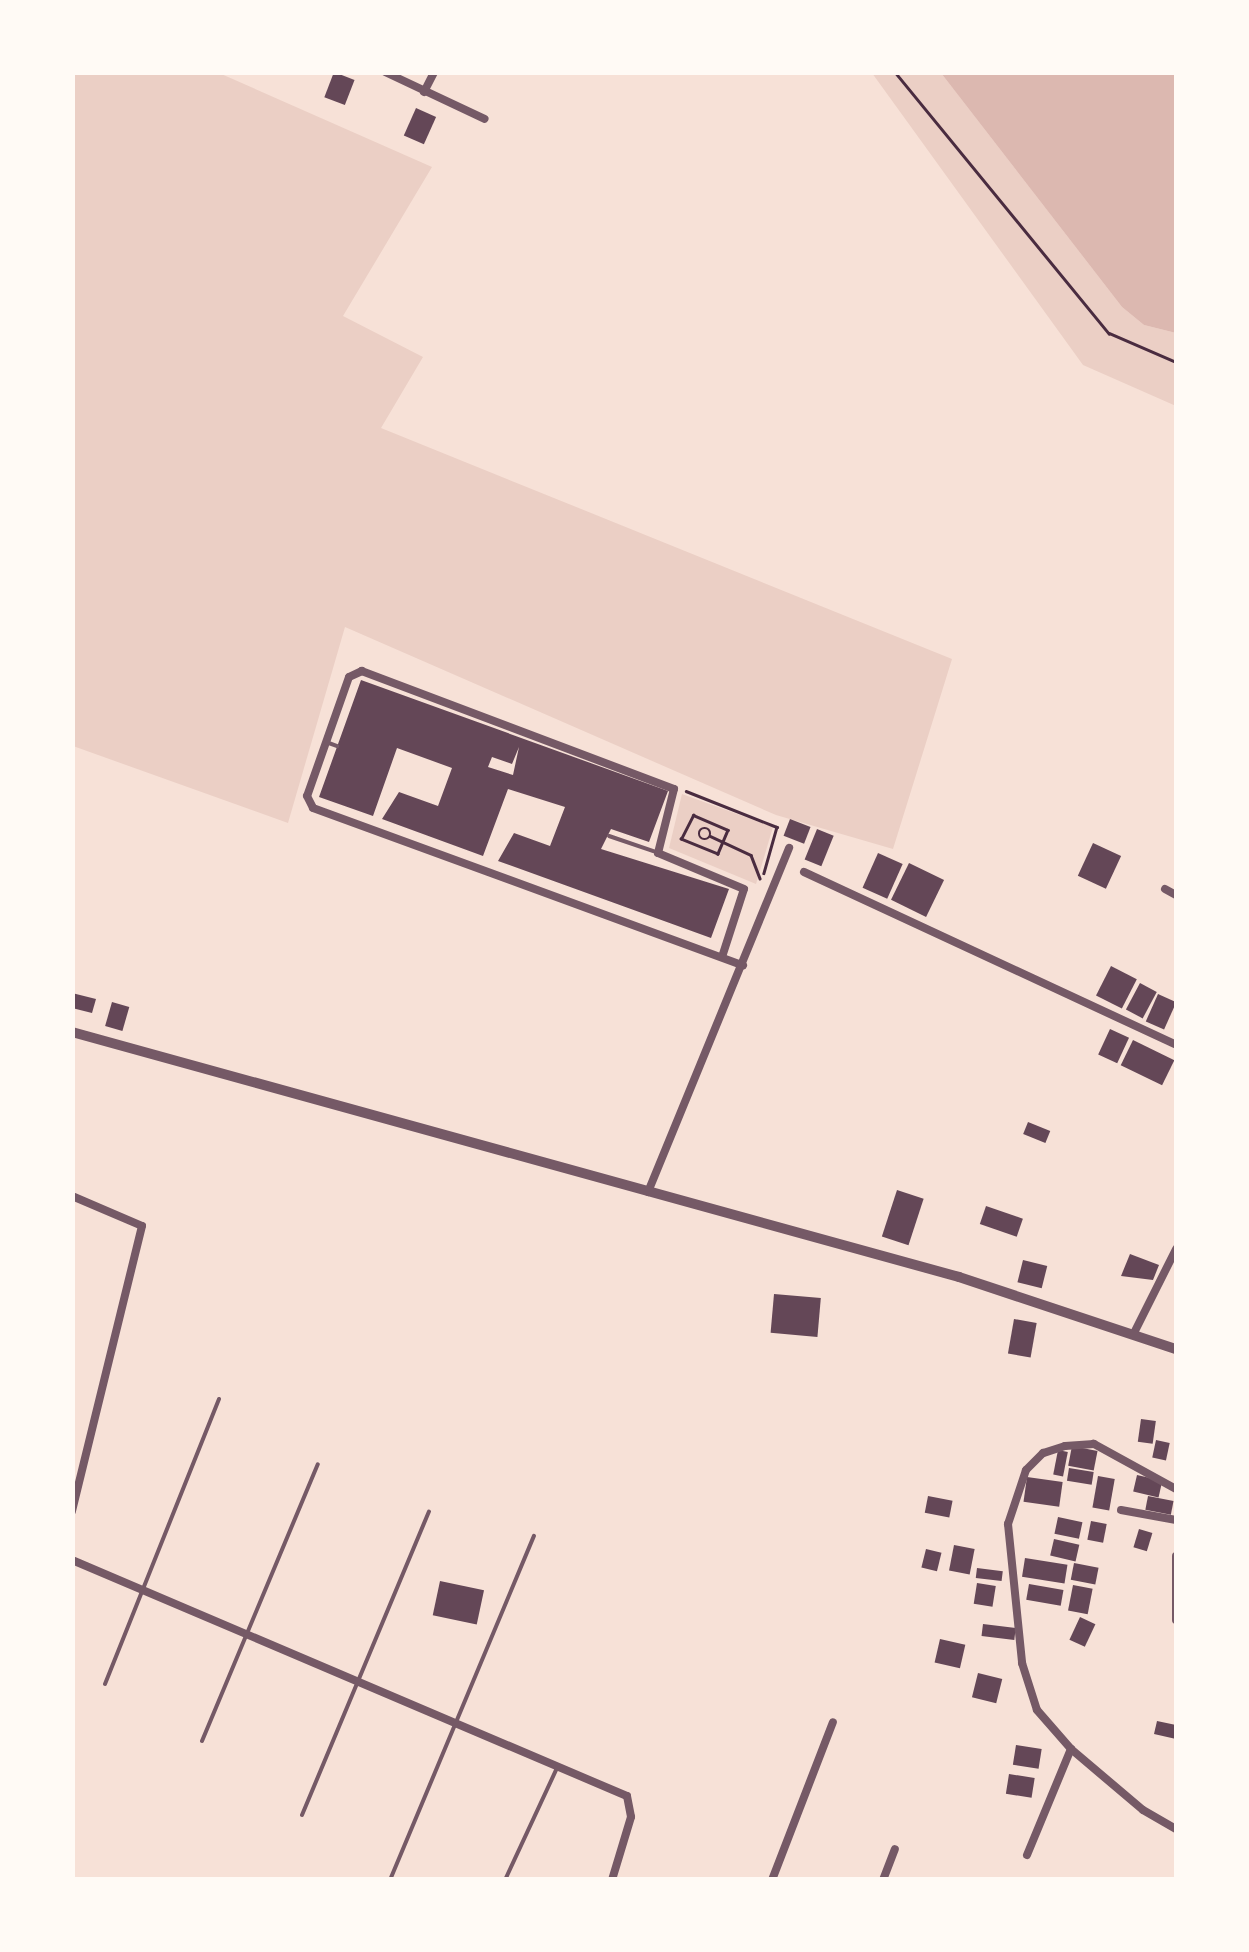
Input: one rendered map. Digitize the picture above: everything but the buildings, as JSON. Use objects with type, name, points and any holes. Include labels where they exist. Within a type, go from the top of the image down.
[{"type":"street","points":[[385,72],[485,120]]},
{"type":"street","points":[[424,92],[434,72]]},
{"type":"street","points":[[722,956],[745,898],[735,882],[658,852],[675,796],[667,784],[362,671],[348,678],[307,796],[314,808],[743,965]]},
{"type":"street","points":[[648,1192],[789,848]]},
{"type":"street","points":[[804,872],[1176,1045]]},
{"type":"street","points":[[1164,888],[1176,895]]},
{"type":"street","points":[[730,936],[752,943]]},
{"type":"street","points":[[72,1032],[959,1277],[1176,1349]]},
{"type":"street","points":[[72,1196],[142,1226],[72,1512]]},
{"type":"street","points":[[1134,1333],[1176,1249]]},
{"type":"street","points":[[1176,1489],[1094,1444],[1043,1453],[1012,1494],[1008,1524],[1022,1663],[1037,1710],[1071,1750],[1143,1810],[1176,1829]]},
{"type":"street","points":[[1121,1510],[1176,1520]]},
{"type":"street","points":[[1176,1556],[1176,1620]]},
{"type":"street","points":[[72,1560],[627,1796],[631,1817],[612,1880]]},
{"type":"street","points":[[772,1880],[833,1722]]},
{"type":"street","points":[[1027,1855],[1071,1750]]},
{"type":"street","points":[[883,1880],[895,1849]]},
{"type":"lane","points":[[326,742],[338,746]]},
{"type":"lane","points":[[608,836],[658,852]]},
{"type":"lane","points":[[105,1684],[138,1588],[220,1399]]},
{"type":"lane","points":[[202,1741],[243,1633],[318,1464]]},
{"type":"lane","points":[[302,1814],[429,1512]]},
{"type":"lane","points":[[390,1880],[460,1724],[534,1536]]},
{"type":"lane","points":[[505,1880],[558,1766]]},
{"type":"path","points":[[895,72],[1109,333],[1176,362]]},
{"type":"path","points":[[683,790],[776,827],[762,879],[745,898]]},
{"type":"path","points":[[692,815],[728,829],[717,854],[681,839],[686,827],[692,815]]},
{"type":"path","points":[[686,827],[700,832],[704,840],[710,836],[751,855],[762,879]]},
{"type":"shaded area","points":[[72,73],[219,73],[432,167],[343,316],[423,357],[381,428],[952,659],[893,849],[776,815],[345,627],[288,823],[73,746]]},
{"type":"shaded area","points":[[872,73],[941,73],[1122,307],[1144,325],[1176,333],[1176,406],[1083,365]]},
{"type":"shaded area","points":[[941,73],[1176,73],[1176,333],[1144,325],[1122,307]]},
{"type":"shaded area","points":[[682,794],[773,827],[756,884],[669,848]]}]
